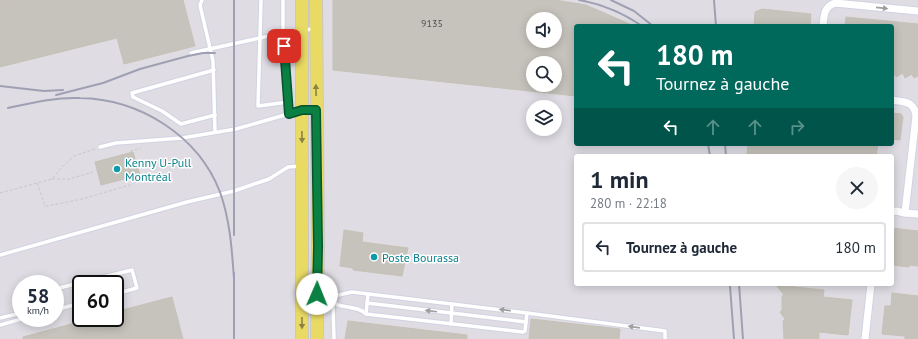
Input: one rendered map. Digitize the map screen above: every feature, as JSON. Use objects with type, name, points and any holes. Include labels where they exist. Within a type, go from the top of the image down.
[{"type":"main road","points":[[302,0],[302,339]]},
{"type":"main road","points":[[316,0],[315,29],[318,247],[317,339]]},
{"type":"street","points":[[823,24],[826,10],[830,5],[835,3],[918,11]]},
{"type":"street","points":[[894,100],[910,104],[914,107],[916,116],[905,212]]},
{"type":"street","points":[[894,212],[918,214]]},
{"type":"street","points":[[866,339],[871,286]]},
{"type":"lane","points":[[202,0],[200,5],[214,70],[215,132]]},
{"type":"lane","points":[[261,0],[258,106],[288,102]]},
{"type":"lane","points":[[283,0],[283,33],[289,114]]},
{"type":"lane","points":[[191,53],[210,50],[260,37],[315,29]]},
{"type":"lane","points":[[214,70],[132,93],[133,97],[162,111],[181,124],[215,115]]},
{"type":"lane","points":[[100,148],[116,143],[176,139],[236,129],[302,110],[316,110]]},
{"type":"lane","points":[[0,255],[187,202],[234,191],[270,179],[288,167],[302,166]]},
{"type":"lane","points":[[112,275],[132,270],[137,288],[124,292]]},
{"type":"lane","points":[[302,300],[330,300],[334,296],[352,292],[665,331],[665,339]]},
{"type":"lane","points":[[366,314],[368,294]]},
{"type":"lane","points":[[330,300],[334,304],[362,310],[366,314],[523,332],[525,331],[527,313]]},
{"type":"lane","points":[[367,303],[526,322]]},
{"type":"lane","points":[[334,304],[334,339]]},
{"type":"lane","points":[[451,324],[452,304]]},
{"type":"lane","points":[[0,318],[12,315]]},
{"type":"lane","points":[[0,325],[12,322]]},
{"type":"path","points":[[52,179],[62,166],[74,156],[100,148]]},
{"type":"path","points":[[131,152],[141,148]]},
{"type":"path","points":[[0,193],[52,179],[69,179],[92,172]]},
{"type":"path","points":[[37,183],[43,201],[46,206],[48,206],[82,199],[130,185],[135,182],[134,176]]},
{"type":"shaded area","points":[[0,0],[918,0],[918,339],[0,339]]},
{"type":"building","points":[[0,0],[183,0],[195,46],[124,64],[117,38],[0,67]]},
{"type":"building","points":[[333,0],[555,0],[586,5],[629,24],[574,24],[574,96],[539,92],[562,92],[562,56],[526,56],[526,91],[333,70]]},
{"type":"building","points":[[762,9],[811,14],[810,24],[754,24],[755,12]]},
{"type":"building","points":[[846,17],[918,24],[918,76],[914,78],[912,74],[905,78],[903,73],[896,77],[894,73],[894,24],[845,24]]},
{"type":"building","points":[[894,113],[901,114],[903,117],[900,140],[894,139]]},
{"type":"building","points":[[748,146],[878,146],[876,154],[747,154]]},
{"type":"building","name":"Kenny U-Pull Montréal","points":[[133,152],[140,175],[101,185],[95,162]]},
{"type":"building","points":[[894,228],[918,231],[918,266],[909,265],[909,267],[894,265]]},
{"type":"building","name":"Poste Bourassa","points":[[344,230],[363,233],[362,242],[408,248],[402,276],[353,270],[353,268],[340,266]]},
{"type":"building","points":[[777,286],[824,290],[823,297],[852,300],[848,335],[819,332],[819,339],[784,339],[783,321],[785,319],[780,312],[782,310],[782,296],[784,295]]},
{"type":"building","points":[[892,293],[918,296],[918,339],[905,339],[905,336],[882,334],[885,306],[891,306]]},
{"type":"building","points":[[172,297],[183,339],[23,339],[23,337],[72,324],[72,327],[124,327],[124,310]]},
{"type":"building","points":[[531,319],[620,329],[619,339],[529,339]]},
{"type":"building","points":[[348,321],[467,335],[467,339],[345,339]]},
{"type":"railway","points":[[234,0],[234,235]]},
{"type":"railway","points":[[579,0],[612,10],[639,24]]},
{"type":"railway","points":[[611,0],[634,11],[650,24]]},
{"type":"railway","points":[[714,0],[716,24]]},
{"type":"railway","points":[[56,95],[103,83],[140,69],[188,56],[203,53],[215,53]]},
{"type":"railway","points":[[0,86],[44,91],[63,90]]},
{"type":"railway","points":[[8,108],[61,98],[102,100],[124,105],[144,113],[164,124],[182,137],[197,153],[210,172],[220,192],[228,224],[234,279]]},
{"type":"railway","points":[[708,146],[710,154]]},
{"type":"railway","points":[[725,146],[726,154]]},
{"type":"railway","points":[[234,273],[234,339]]},
{"type":"railway","points":[[730,286],[734,339]]},
{"type":"railway","points":[[739,286],[743,339]]},
{"type":"place","name":"Kenny U-Pull Montréal","points":[[117,169]]},
{"type":"place","name":"Poste Bourassa","points":[[374,257]]},
{"type":"route","points":[[284,46],[289,114],[302,110],[316,110],[318,247],[317,294]]}]
